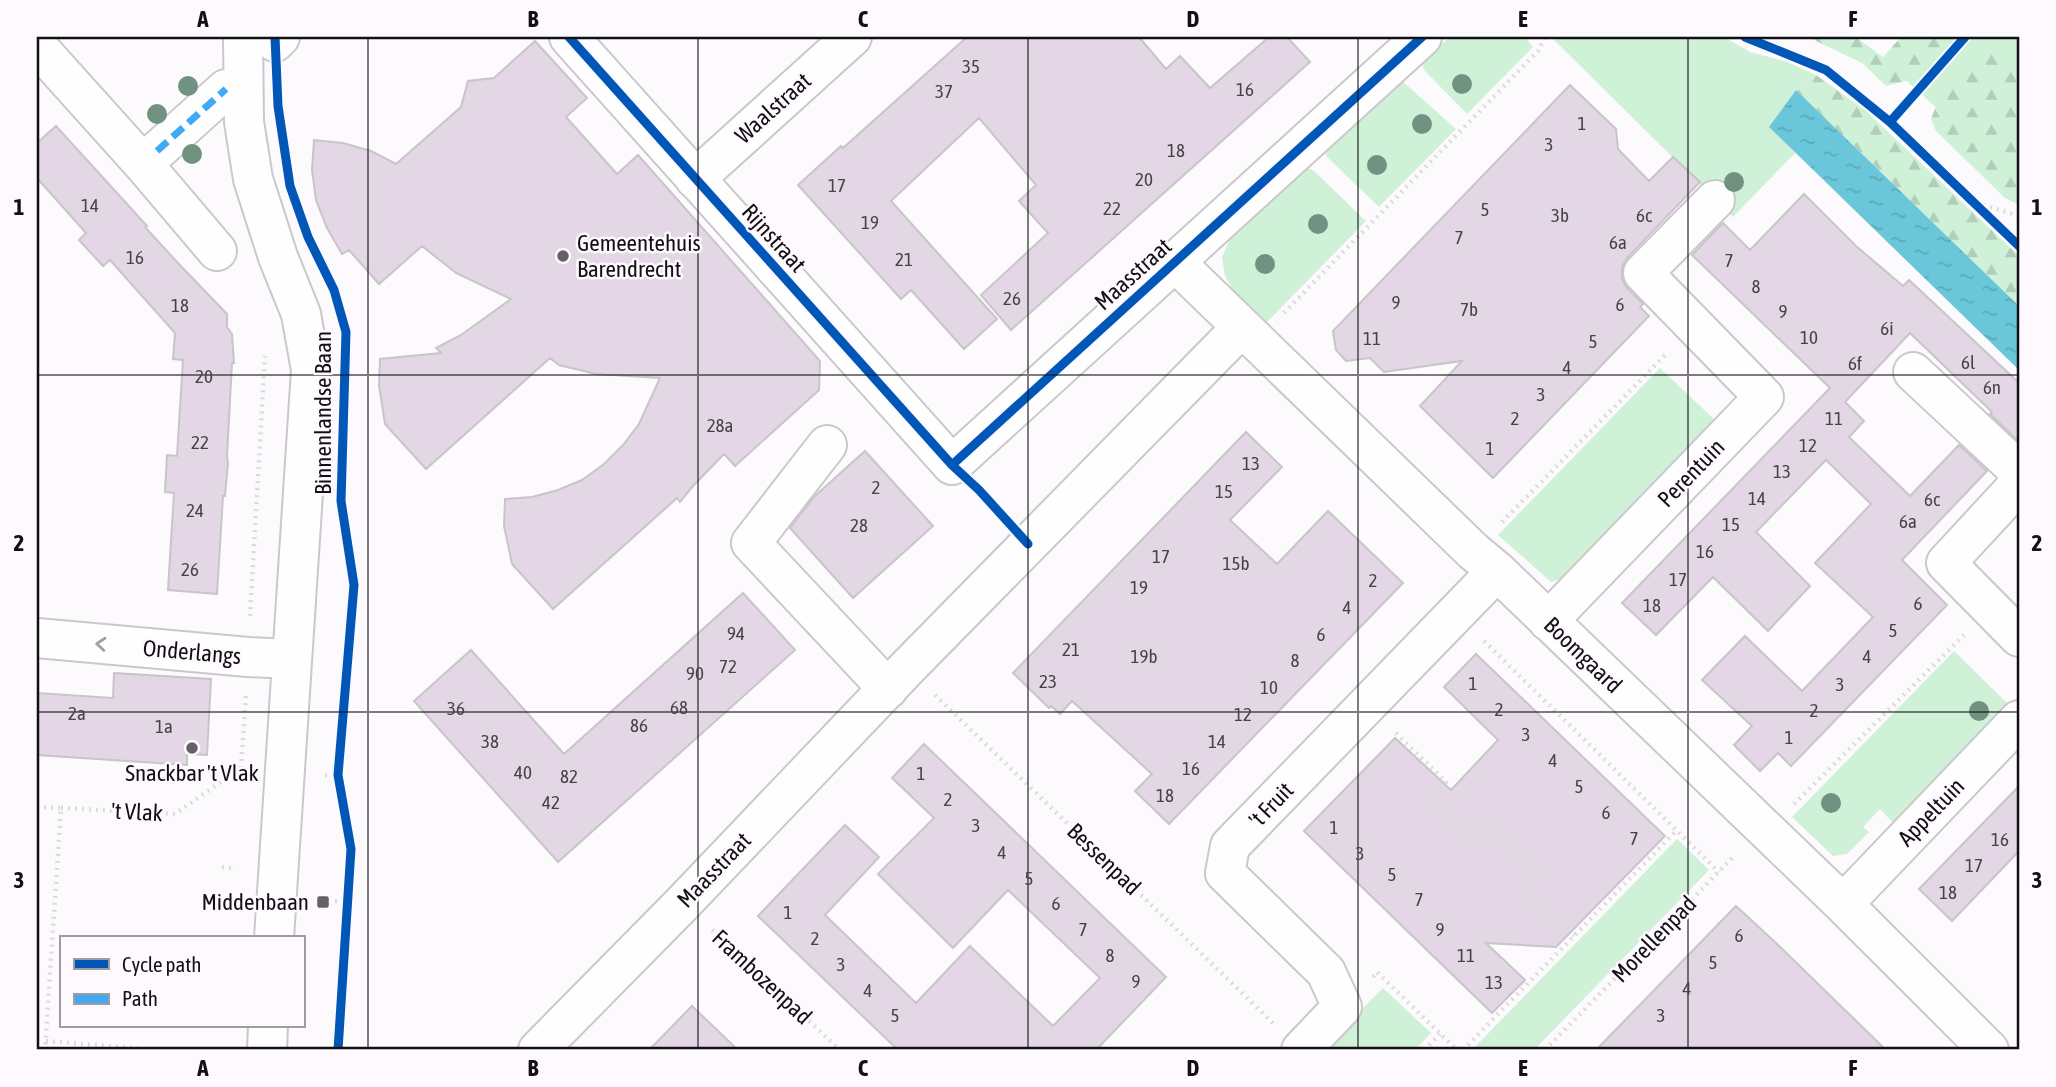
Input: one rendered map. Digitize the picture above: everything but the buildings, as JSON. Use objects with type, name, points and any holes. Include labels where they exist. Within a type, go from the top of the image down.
[{"type":"street","name":"Rijnstraat","points":[[569,37],[952,465]]},
{"type":"street","name":"Waalstraat","points":[[695,179],[852,37]]},
{"type":"street","name":"Maasstraat","points":[[952,465],[1422,37]]},
{"type":"street","name":"Binnenlandse Baan","points":[[266,38],[244,122],[253,178],[278,257],[301,314],[311,370],[274,936]]},
{"type":"street","points":[[37,46],[217,251]]},
{"type":"street","points":[[157,151],[226,89]]},
{"type":"street","name":"Perentuin","points":[[1548,621],[1764,397],[1643,273],[1715,200]]},
{"type":"street","name":"Boomgaard","points":[[1175,262],[1843,904],[1989,1050]]},
{"type":"street","name":"Maasstraat","points":[[538,1050],[898,678],[1250,334]]},
{"type":"street","points":[[1913,372],[2019,471]]},
{"type":"street","points":[[827,445],[751,543],[898,678]]},
{"type":"street","points":[[2019,484],[1945,563],[2019,638]]},
{"type":"street","name":"'t Fruit","points":[[1342,1007],[1326,972],[1225,873],[1230,846],[1455,614],[1485,561]]},
{"type":"street","name":"Onderlangs","points":[[37,638],[291,659]]},
{"type":"street","name":"Appeltuin","points":[[1843,904],[2019,720]]},
{"type":"street","points":[[1301,1050],[1342,1007]]},
{"type":"street","points":[[267,1050],[268,1028]]},
{"type":"path","points":[[1250,334],[1538,51],[1545,37]]},
{"type":"path","points":[[1961,192],[1990,219]]},
{"type":"path","points":[[1970,201],[2019,216]]},
{"type":"path","points":[[1485,561],[1694,325]]},
{"type":"path","points":[[248,657],[266,351]]},
{"type":"path","points":[[1455,614],[1719,872]]},
{"type":"path","points":[[1367,705],[1446,782],[1431,798],[1476,842],[1493,825],[1536,868],[1520,884],[1574,936]]},
{"type":"path","points":[[340,763],[341,788]]},
{"type":"path","points":[[45,1050],[61,808]]},
{"type":"path","points":[[1463,1050],[1677,830]]},
{"type":"path","points":[[222,867],[236,869]]},
{"type":"path","points":[[347,915],[349,888]]},
{"type":"path","points":[[321,900],[348,902]]},
{"type":"path","points":[[1342,1007],[1377,972],[1457,1050]]},
{"type":"path","points":[[1424,1050],[1440,1034]]},
{"type":"path","points":[[46,1041],[158,1050]]},
{"type":"green space","points":[[1450,37],[1525,37],[1533,47],[1467,114],[1424,70],[1422,61]]},
{"type":"green space","points":[[1551,37],[1724,37],[1750,52],[1785,61],[1816,75],[1796,90],[1770,127],[1795,153],[1733,217]]},
{"type":"green space","points":[[1808,37],[1859,37],[1857,38],[1883,57],[1901,37],[1953,37],[1917,78],[1886,86],[1862,63]]},
{"type":"green space","points":[[1924,37],[2019,37],[2019,182],[1899,74]]},
{"type":"green space","points":[[1987,47],[2019,76],[2019,205],[2005,198],[1936,131],[1931,119],[1939,99]]},
{"type":"green space","points":[[1816,75],[1865,110],[2019,256],[2019,306],[1796,90]]},
{"type":"green space","points":[[1401,80],[1456,129],[1379,207],[1327,157],[1322,148]]},
{"type":"green space","points":[[1304,166],[1314,171],[1366,221],[1265,324],[1234,292],[1225,276],[1222,257],[1235,228]]},
{"type":"green space","points":[[1660,368],[1717,422],[1567,577],[1551,582],[1498,535]]},
{"type":"green space","points":[[1954,651],[2010,706],[1895,825],[1880,809],[1863,827],[1869,832],[1847,854],[1833,856],[1792,817]]},
{"type":"green space","points":[[1677,839],[1709,870],[1534,1050],[1478,1050],[1475,1047]]},
{"type":"green space","points":[[1383,988],[1431,1033],[1415,1050],[1321,1050]]},
{"type":"water","points":[[1796,90],[2019,306],[2019,370],[1769,127]]},
{"type":"marked path","points":[[157,151],[226,89]]},
{"type":"cycle path","points":[[275,37],[278,106],[290,186],[308,237],[334,290],[346,332],[341,501],[354,585],[338,775],[351,849],[338,1050]]},
{"type":"cycle path","points":[[569,37],[952,465],[979,490],[1028,544]]},
{"type":"cycle path","points":[[952,465],[1422,37]]},
{"type":"cycle path","points":[[1745,37],[1826,70],[1890,122],[2019,246]]},
{"type":"cycle path","points":[[1890,122],[1965,37]]},
{"type":"place","name":"Gemeentehuis Barendrecht","points":[[563,256]]},
{"type":"place","name":"Snackbar 't Vlak","points":[[192,748]]},
{"type":"place","name":"Middenbaan","points":[[323,902]]}]
